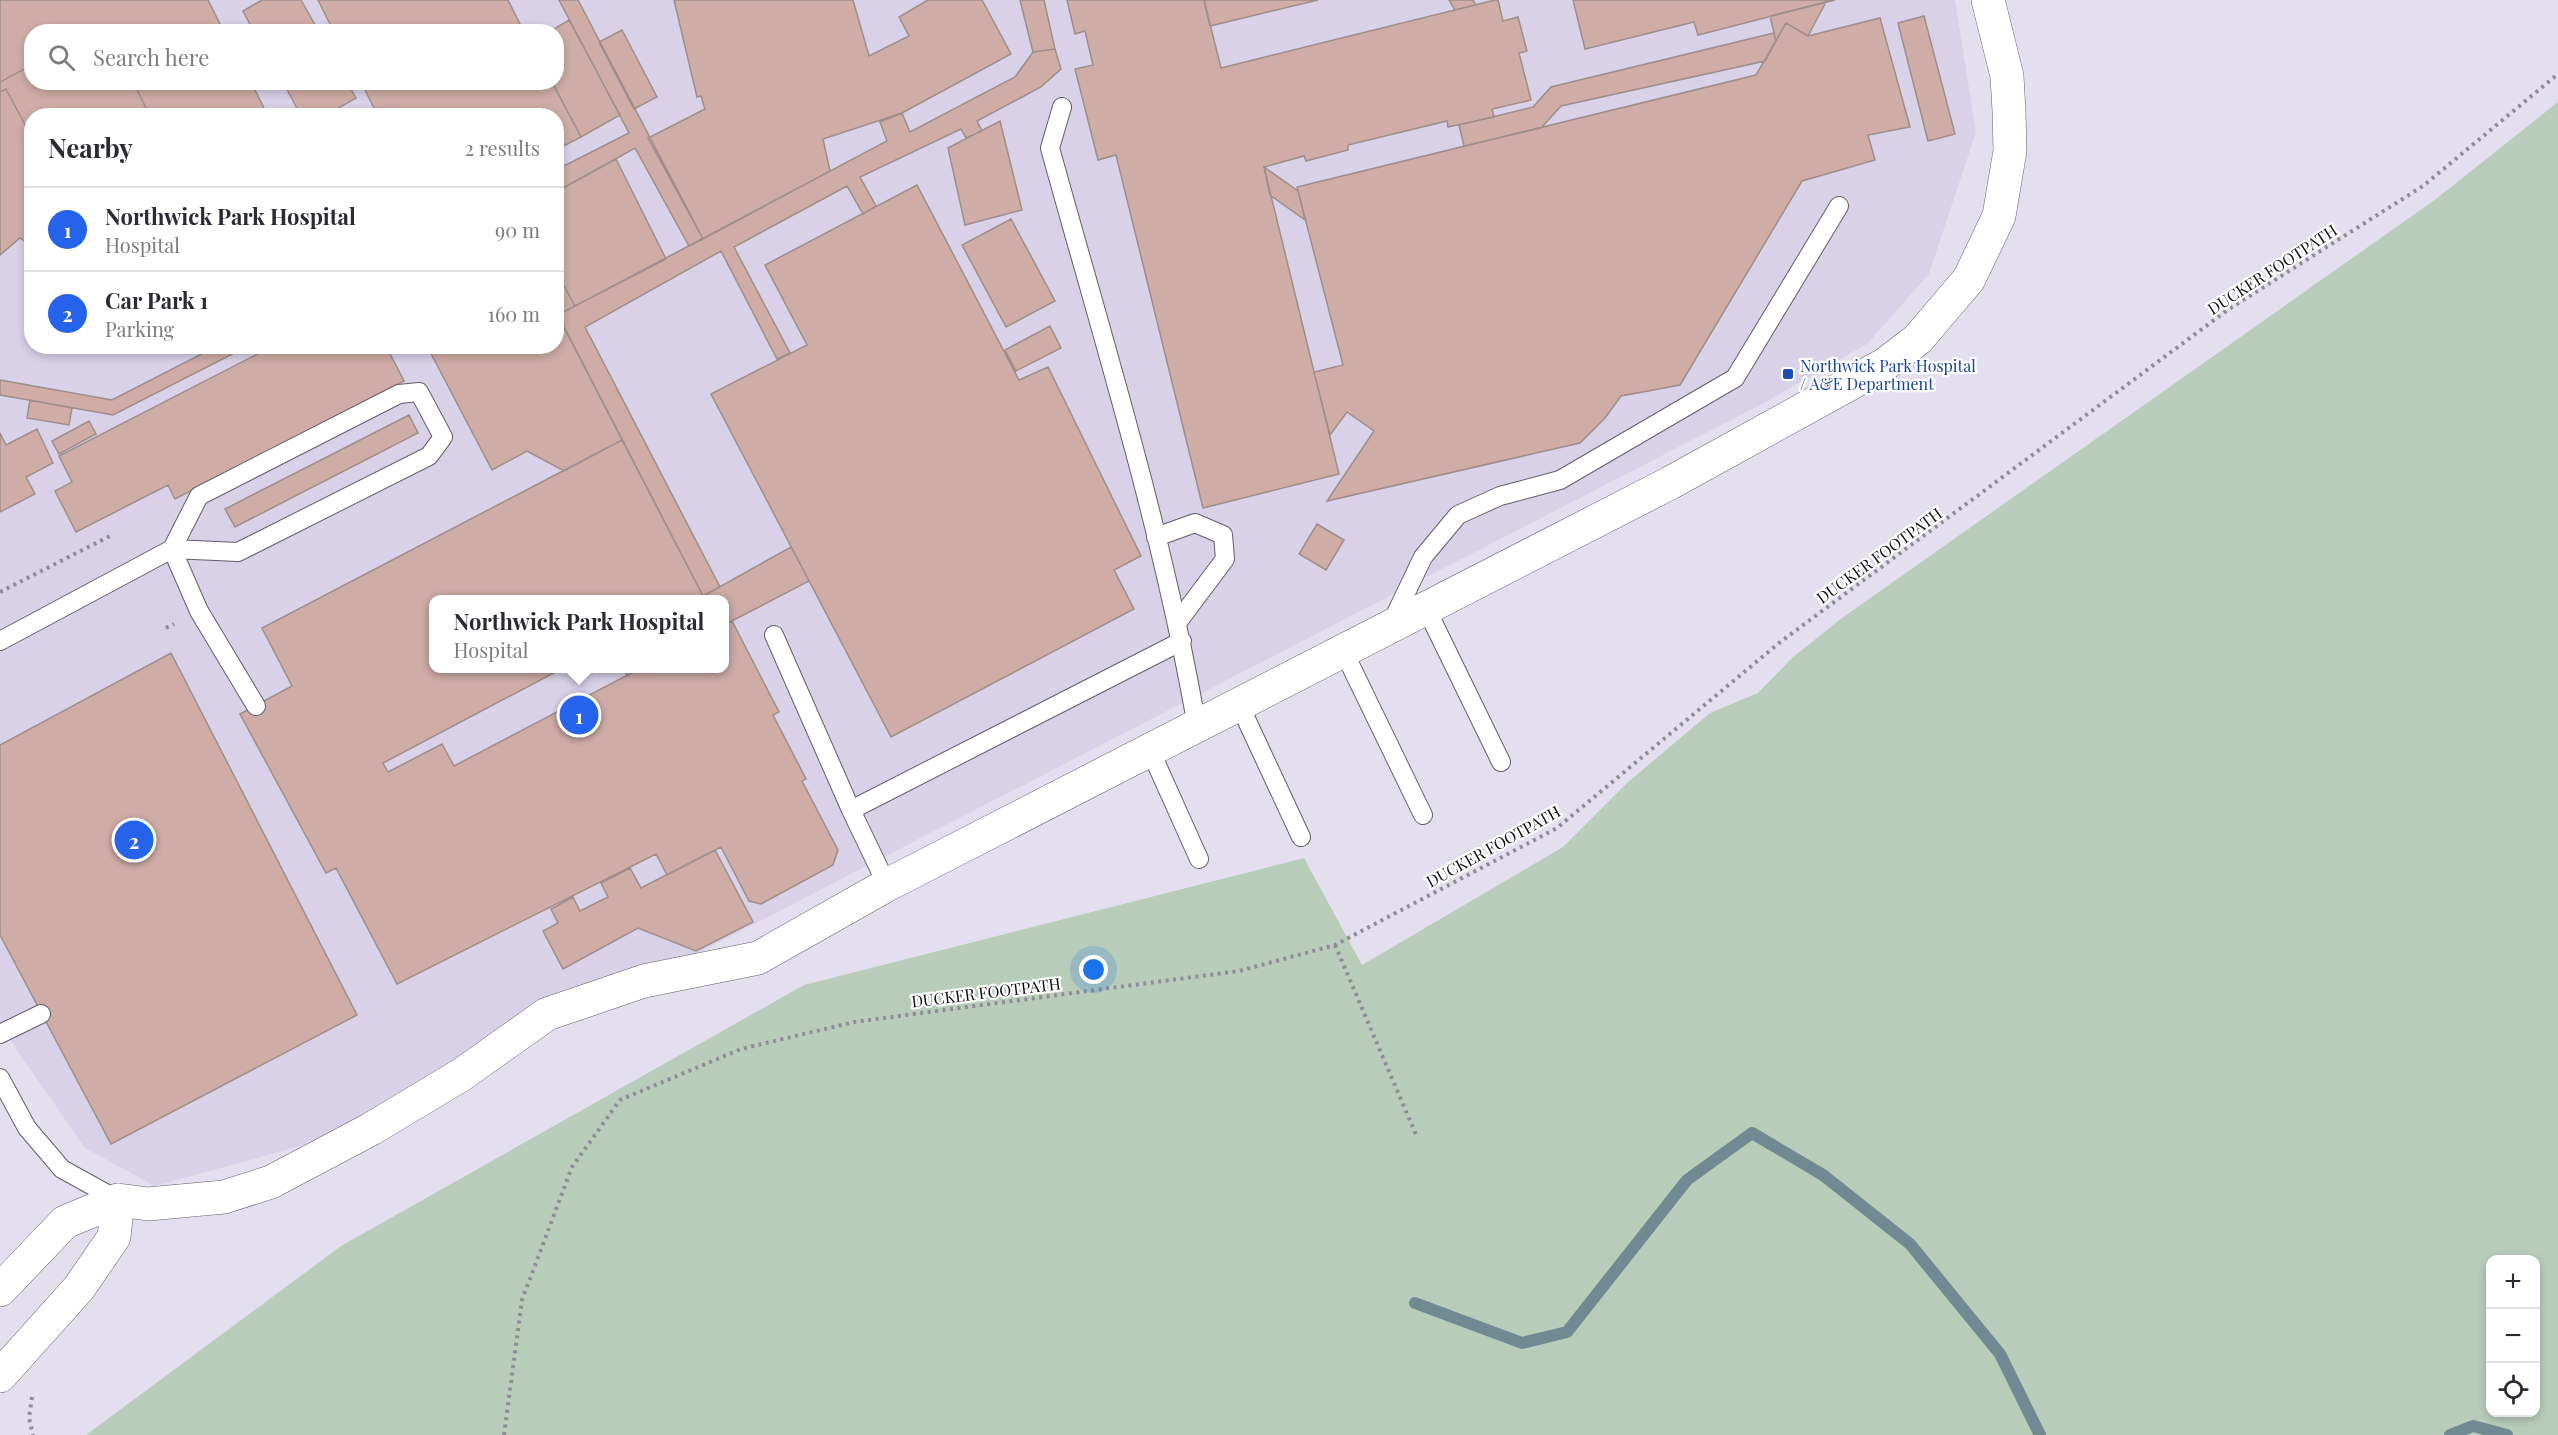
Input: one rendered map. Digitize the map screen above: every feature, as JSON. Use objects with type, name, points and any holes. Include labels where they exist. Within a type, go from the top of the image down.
[{"type":"street","points":[[0,1290],[65,1222],[118,1200],[148,1204],[224,1197],[272,1182],[461,1075],[547,1014],[644,981],[758,958],[887,885],[1240,706],[1343,650],[1780,424],[1884,365],[1918,339],[1969,279],[1999,216],[2010,151],[2009,111],[2007,76],[1988,0]]},
{"type":"street","points":[[0,1376],[80,1288],[114,1237],[118,1200]]},
{"type":"lane","points":[[1062,107],[1050,148],[1156,537],[1182,641],[1197,727]]},
{"type":"lane","points":[[1391,626],[1423,557],[1458,515],[1500,496],[1560,480],[1735,378],[1839,206]]},
{"type":"lane","points":[[0,641],[172,549],[238,552],[429,456],[443,437],[419,392],[399,394],[199,496],[172,549]]},
{"type":"lane","points":[[1156,537],[1196,523],[1223,535],[1226,559],[1177,623]]},
{"type":"lane","points":[[172,549],[199,611],[256,706]]},
{"type":"lane","points":[[1426,608],[1501,762]]},
{"type":"lane","points":[[774,635],[851,810],[887,885]]},
{"type":"lane","points":[[851,810],[1182,641]]},
{"type":"lane","points":[[1343,650],[1423,815]]},
{"type":"lane","points":[[1240,706],[1301,837]]},
{"type":"lane","points":[[1151,752],[1199,859]]},
{"type":"lane","points":[[0,1034],[42,1014]]},
{"type":"lane","points":[[0,1078],[27,1128],[62,1169],[118,1200]]},
{"type":"path","name":"DUCKER FOOTPATH","points":[[504,1435],[522,1300],[572,1167],[620,1100],[741,1049],[854,1022],[1239,971],[1335,945],[1557,828],[1779,643],[2229,309],[2423,186],[2558,74]]},
{"type":"path","points":[[0,592],[110,536]]},
{"type":"path","points":[[1335,945],[1417,1137]]},
{"type":"path","points":[[33,1392],[29,1418],[33,1435]]},
{"type":"shaded area","points":[[0,0],[1955,0],[1976,132],[1929,274],[1867,344],[1762,404],[351,1132],[155,1186],[85,1148],[0,1026]]},
{"type":"green space","points":[[2558,102],[2558,1435],[86,1435],[341,1246],[804,985],[1304,858],[1362,965],[1563,847],[1627,783],[1710,713],[1758,693],[1792,658],[1842,618],[2436,199]]},
{"type":"building","points":[[0,0],[208,0],[220,24],[24,24],[24,69],[0,82]]},
{"type":"building","points":[[262,0],[301,0],[314,24],[250,24],[243,11]]},
{"type":"building","points":[[318,0],[508,0],[520,24],[330,24]]},
{"type":"building","points":[[559,0],[578,0],[703,239],[689,246],[635,148],[564,188],[564,166],[629,133]]},
{"type":"building","points":[[674,0],[853,0],[869,56],[909,36],[899,17],[928,0],[982,0],[1011,54],[902,113],[823,139],[830,171],[703,239],[648,138],[705,109],[701,96],[697,97]]},
{"type":"building","points":[[1020,0],[1044,0],[1055,49],[1033,52]]},
{"type":"building","points":[[1067,0],[1204,0],[1221,68],[1495,0],[1498,0],[1503,21],[1518,17],[1527,51],[1519,53],[1531,100],[1492,109],[1494,117],[1448,127],[1447,121],[1348,145],[1348,150],[1306,161],[1304,156],[1264,167],[1339,474],[1203,508],[1116,155],[1098,160],[1075,69],[1093,65],[1085,31],[1075,34]]},
{"type":"building","points":[[1318,0],[1210,26],[1204,1]]},
{"type":"building","points":[[1449,0],[1473,0],[1476,5],[1455,10]]},
{"type":"building","points":[[1573,0],[1835,0],[1698,35],[1694,22],[1585,49]]},
{"type":"building","points":[[1826,2],[1808,36],[1786,23],[1776,41],[1770,16]]},
{"type":"building","points":[[1924,16],[1955,134],[1928,141],[1898,23]]},
{"type":"building","points":[[1880,18],[1910,127],[1868,135],[1875,160],[1802,181],[1680,385],[1621,396],[1605,418],[1580,443],[1327,501],[1374,431],[1347,412],[1330,435],[1314,372],[1343,365],[1297,187],[1756,75],[1786,23],[1808,36]]},
{"type":"building","points":[[569,20],[620,115],[581,137],[556,90],[564,90],[562,24]]},
{"type":"building","points":[[622,30],[657,97],[634,109],[599,42]]},
{"type":"building","points":[[1774,33],[1776,41],[1765,61],[1561,106],[1541,128],[1464,146],[1459,125],[1533,107],[1551,87]]},
{"type":"building","points":[[1055,49],[1061,69],[1041,87],[977,121],[982,131],[966,138],[961,129],[860,177],[876,206],[863,214],[847,186],[734,247],[790,353],[777,359],[721,251],[585,327],[720,587],[702,595],[564,327],[564,312],[887,141],[880,122],[902,113],[910,132],[1015,77],[1033,52]]},
{"type":"building","points":[[24,69],[24,90],[137,90],[146,108],[24,108],[24,123],[6,89],[0,92],[0,82]]},
{"type":"building","points":[[6,89],[24,123],[24,241],[20,238],[0,255],[0,92]]},
{"type":"building","points":[[137,90],[255,90],[264,108],[146,108]]},
{"type":"building","points":[[287,90],[352,90],[356,98],[339,108],[297,108]]},
{"type":"building","points":[[365,90],[556,90],[581,137],[564,146],[564,108],[374,108]]},
{"type":"building","points":[[1000,121],[1022,210],[965,225],[948,148]]},
{"type":"building","points":[[616,159],[666,259],[575,306],[564,286],[564,188]]},
{"type":"building","points":[[1264,167],[1298,191],[1305,220],[1270,195]]},
{"type":"building","points":[[917,185],[1019,380],[1048,367],[1141,556],[1114,570],[1134,609],[891,737],[711,394],[807,345],[765,265]]},
{"type":"building","points":[[1011,219],[1055,301],[1006,327],[962,245]]},
{"type":"building","points":[[564,286],[575,306],[564,312]]},
{"type":"building","points":[[1050,326],[1061,348],[1016,371],[1005,350]]},
{"type":"building","points":[[564,328],[622,440],[564,471],[527,451],[492,470],[431,354],[564,354]]},
{"type":"building","points":[[201,354],[232,354],[113,415],[0,395],[0,380],[112,400]]},
{"type":"building","points":[[257,354],[390,354],[404,381],[175,499],[168,485],[76,532],[55,491],[72,482],[59,456]]},
{"type":"building","points":[[30,400],[72,408],[69,425],[27,418]]},
{"type":"building","points":[[409,415],[418,433],[235,527],[225,509]]},
{"type":"building","points":[[89,421],[96,434],[59,454],[52,441]]},
{"type":"building","points":[[37,429],[53,463],[26,477],[35,494],[0,512],[0,433],[6,445]]},
{"type":"building","points":[[622,440],[702,595],[429,595],[429,673],[554,673],[383,763],[388,772],[442,744],[454,766],[631,673],[729,673],[729,622],[732,621],[779,712],[773,715],[806,779],[802,781],[838,850],[833,865],[761,904],[749,901],[721,847],[667,875],[656,854],[397,984],[336,868],[326,873],[240,714],[292,686],[262,628]]},
{"type":"building","points":[[1317,524],[1344,540],[1326,570],[1299,554]]},
{"type":"building","points":[[791,547],[809,581],[729,622],[729,595],[705,595]]},
{"type":"building","points":[[171,653],[357,1015],[111,1144],[0,935],[0,745]]},
{"type":"building","points":[[715,850],[753,922],[696,951],[638,928],[563,969],[543,931],[558,923],[551,909],[573,897],[580,911],[608,897],[601,883],[630,868],[641,888]]},
{"type":"waterway","points":[[1415,1303],[1522,1343],[1567,1332],[1687,1180],[1752,1133],[1823,1175],[1910,1244],[2000,1354],[2040,1435]]},
{"type":"waterway","points":[[2450,1435],[2473,1426],[2507,1435]]},
{"type":"place","name":"Northwick Park Hospital / A&E Department","points":[[1788,374]]},
{"type":"place","name":"Northwick Park Hospital","points":[[579,715]]},
{"type":"place","name":"Car Park 1","points":[[134,840]]}]
